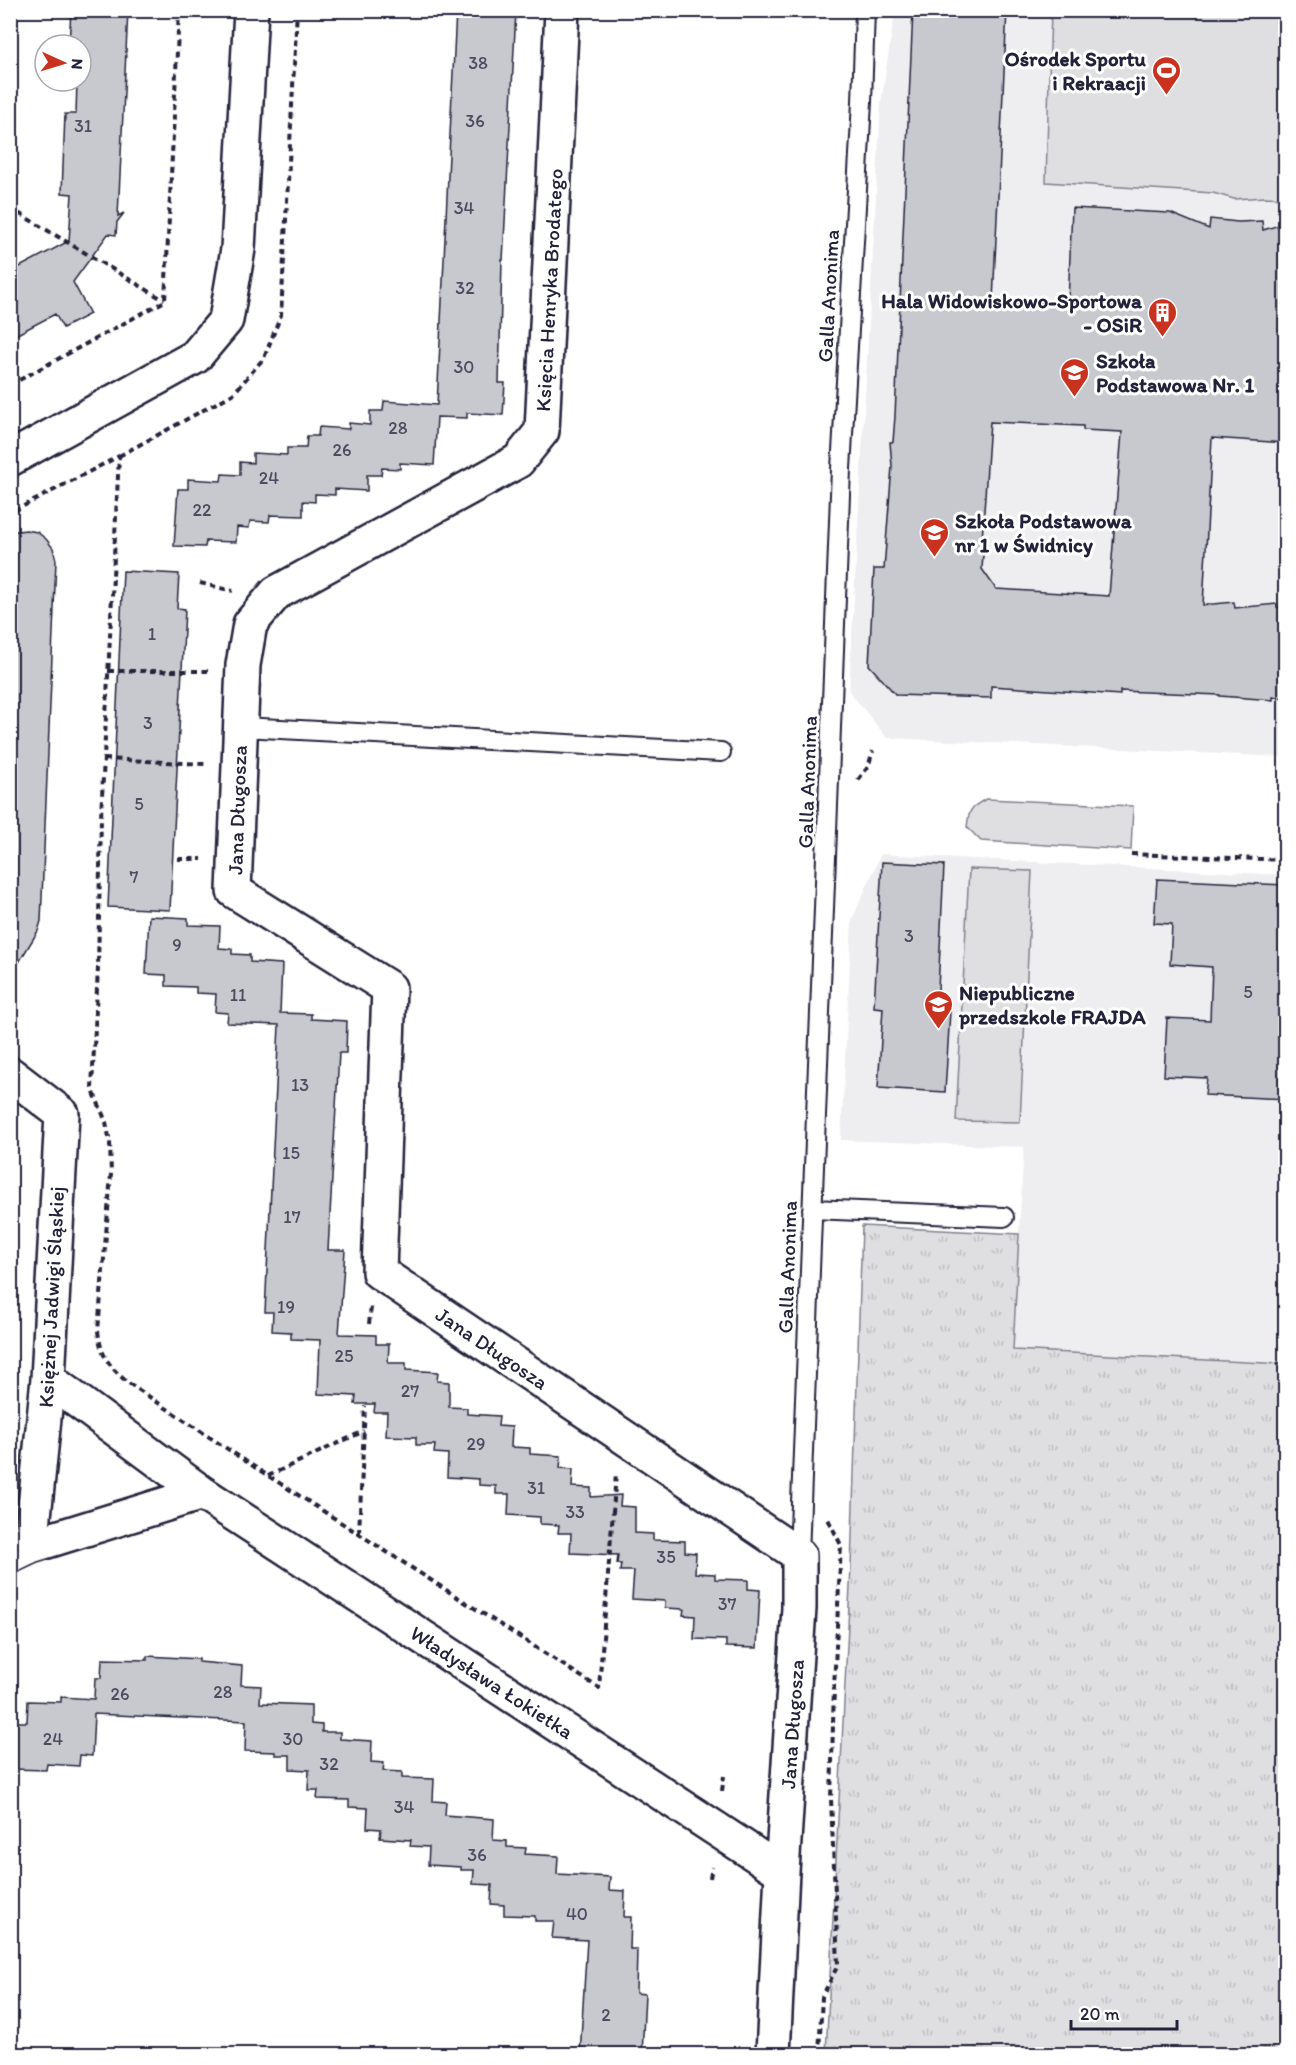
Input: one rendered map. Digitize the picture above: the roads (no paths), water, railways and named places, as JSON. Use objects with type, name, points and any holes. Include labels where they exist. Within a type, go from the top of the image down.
[{"type":"street","points":[[10,459],[195,357],[226,320],[238,249],[251,10]]},
{"type":"street","name":"Księcia Henryka Brodatego","points":[[250,624],[276,593],[518,461],[542,431],[562,10]]},
{"type":"street","name":"Jana Długosza","points":[[250,624],[243,665],[234,891],[389,988],[379,1272],[799,1555],[799,1608],[773,2055]]},
{"type":"street","name":"Księżnej Jadwigi Śląskiej","points":[[10,1074],[62,1114],[48,1379],[21,1551]]},
{"type":"street","name":"Władysława Łokietka","points":[[48,1379],[202,1492],[782,1872]]},
{"type":"street","points":[[21,1551],[202,1492]]},
{"type":"lane","name":"Galla Anonima","points":[[799,1555],[841,470],[861,113],[864,10]]},
{"type":"lane","points":[[241,727],[721,752]]},
{"type":"lane","points":[[812,1209],[1004,1217]]},
{"type":"place","name":"Ośrodek Sportu i Rekraacji","points":[[1167,96]]},
{"type":"place","name":"Hala Widowiskowo-Sportowa - OSiR","points":[[1163,338]]},
{"type":"place","name":"Szkoła Podstawowa Nr. 1","points":[[1075,398]]},
{"type":"place","name":"Szkoła Podstawowa nr 1 w Świdnicy","points":[[934,558]]},
{"type":"place","name":"Niepubliczne przedszkole FRAJDA","points":[[938,1030]]}]
